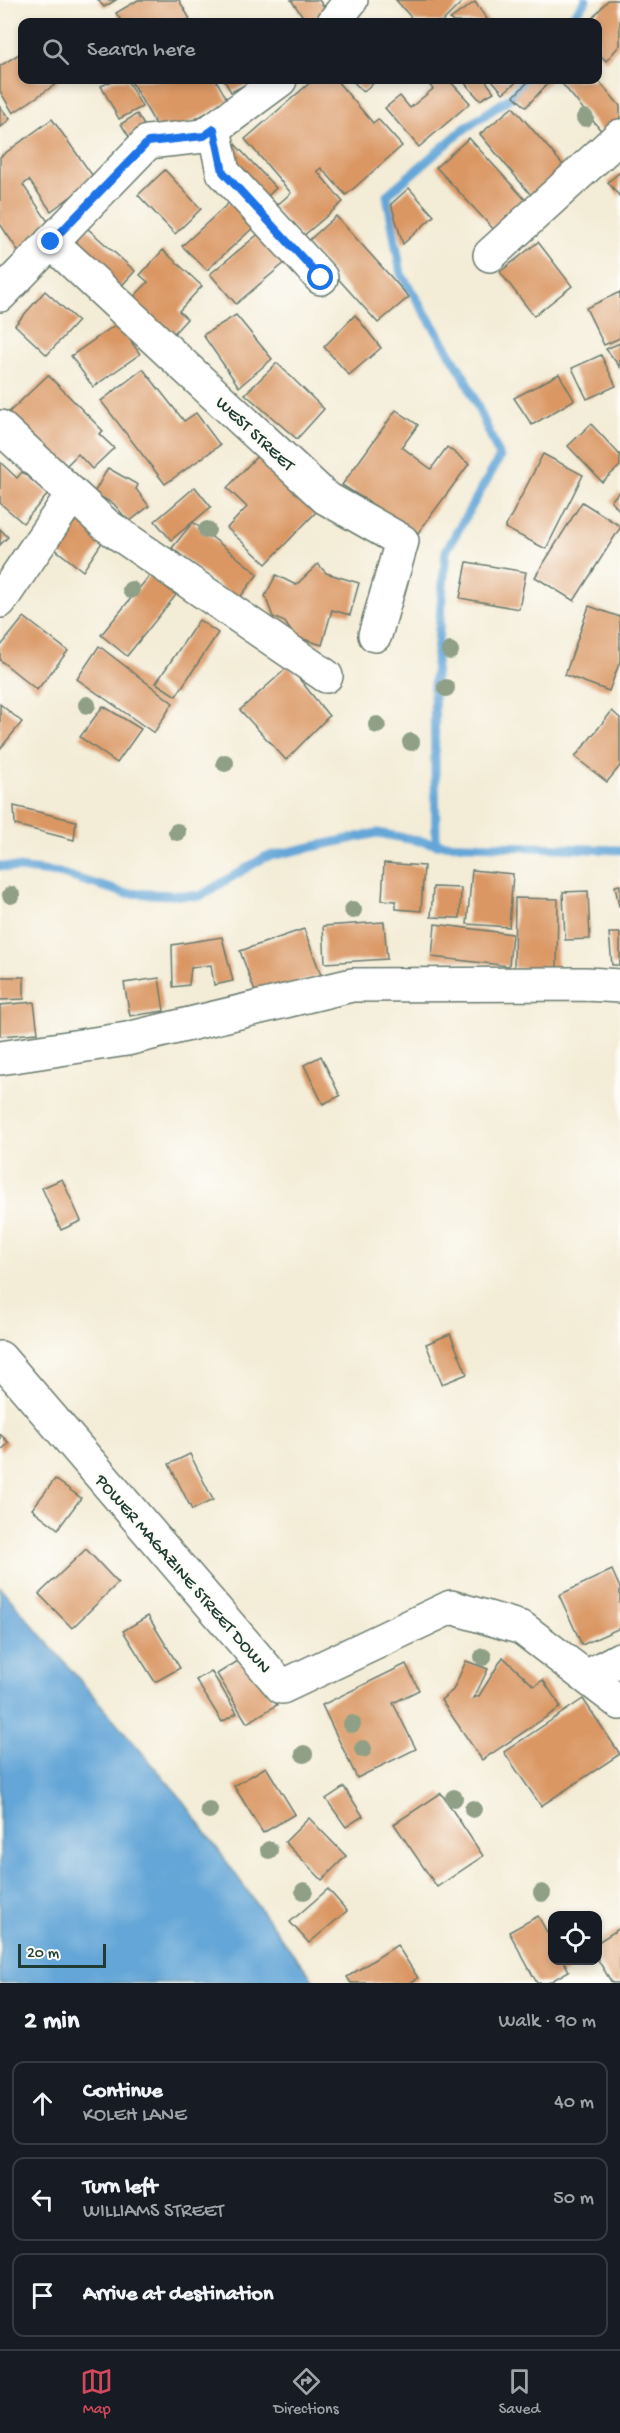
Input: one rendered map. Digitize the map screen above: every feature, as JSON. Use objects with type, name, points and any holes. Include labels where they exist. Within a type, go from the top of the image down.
[{"type":"street","points":[[337,18],[351,0]]},
{"type":"street","points":[[0,295],[148,142],[204,136],[275,84]]},
{"type":"street","points":[[214,129],[223,172],[321,278]]},
{"type":"street","points":[[490,255],[620,136]]},
{"type":"street","name":"WEST STREET","points":[[51,242],[326,498],[402,541],[375,635]]},
{"type":"street","points":[[0,427],[106,525],[326,676]]},
{"type":"street","points":[[0,601],[72,495]]},
{"type":"street","points":[[0,1058],[127,1039],[352,985],[586,984],[620,986]]},
{"type":"street","name":"POWER MAGAZINE STREET DOWN","points":[[0,1358],[282,1687],[451,1607],[522,1628],[588,1676],[620,1703]]},
{"type":"street","points":[[588,1676],[620,1659]]},
{"type":"water","points":[[0,1587],[182,1799],[316,1983],[0,1983]]},
{"type":"building","points":[[98,0],[116,0],[104,7]]},
{"type":"building","points":[[138,0],[179,0],[189,18],[119,18],[116,13]]},
{"type":"building","points":[[291,0],[319,0],[328,12],[319,18],[304,18]]},
{"type":"building","points":[[396,0],[464,0],[446,18],[412,18]]},
{"type":"building","points":[[608,0],[620,2],[620,45],[606,61],[602,57],[602,18],[592,18]]},
{"type":"building","points":[[475,2],[486,18],[451,18]]},
{"type":"building","points":[[18,55],[18,84],[56,84],[13,113],[0,91],[0,66]]},
{"type":"building","points":[[129,84],[142,107],[119,119],[101,86]]},
{"type":"building","points":[[132,84],[218,84],[228,101],[163,137]]},
{"type":"building","points":[[226,84],[247,84],[231,92]]},
{"type":"building","points":[[308,84],[339,84],[373,123],[378,119],[402,146],[346,195],[321,168],[317,171],[343,202],[301,238],[275,207],[291,193],[245,139]]},
{"type":"building","points":[[356,84],[372,84],[363,92]]},
{"type":"building","points":[[429,84],[453,84],[470,103],[419,147],[385,108],[400,96],[410,108],[433,89]]},
{"type":"building","points":[[466,84],[488,84],[494,92],[480,100]]},
{"type":"building","points":[[495,84],[514,84],[503,93]]},
{"type":"building","points":[[526,84],[547,84],[526,107],[514,96]]},
{"type":"building","points":[[562,84],[601,84],[620,106],[620,129],[608,139]]},
{"type":"building","points":[[0,107],[10,119],[0,128]]},
{"type":"building","points":[[513,107],[570,173],[536,201],[480,134]]},
{"type":"building","points":[[137,114],[147,130],[131,140],[121,124]]},
{"type":"building","points":[[52,119],[95,179],[51,211],[29,180],[23,185],[53,229],[19,252],[0,224],[0,157]]},
{"type":"building","points":[[469,138],[529,204],[497,233],[436,167]]},
{"type":"building","points":[[234,143],[276,188],[261,203],[219,157]]},
{"type":"building","points":[[165,170],[201,209],[175,234],[138,195]]},
{"type":"building","points":[[620,172],[620,197],[608,182]]},
{"type":"building","points":[[409,188],[434,216],[403,244],[391,204]]},
{"type":"building","points":[[232,200],[255,226],[207,270],[182,246]]},
{"type":"building","points":[[336,216],[409,297],[378,323],[306,243]]},
{"type":"building","points":[[87,228],[135,271],[117,291],[70,249]]},
{"type":"building","points":[[262,231],[287,261],[236,304],[210,274]]},
{"type":"building","points":[[538,242],[572,286],[534,316],[500,272]]},
{"type":"building","points":[[163,250],[202,286],[179,311],[187,319],[165,343],[125,306],[148,282],[140,275]]},
{"type":"building","points":[[45,291],[78,321],[47,355],[15,325]]},
{"type":"building","points":[[620,292],[620,338],[604,345],[586,308]]},
{"type":"building","points":[[236,315],[272,359],[239,387],[203,335]]},
{"type":"building","points":[[355,315],[381,348],[349,375],[324,347]]},
{"type":"building","points":[[118,323],[140,354],[93,387],[71,356]]},
{"type":"building","points":[[620,343],[620,367],[606,349]]},
{"type":"building","points":[[601,355],[616,386],[587,399],[572,368]]},
{"type":"building","points":[[277,363],[324,409],[297,439],[245,394]]},
{"type":"building","points":[[143,369],[184,421],[196,413],[220,445],[165,484],[101,401]]},
{"type":"building","points":[[559,374],[574,400],[532,425],[514,398]]},
{"type":"building","points":[[48,375],[103,431],[99,434],[114,448],[92,469],[78,454],[61,471],[6,415]]},
{"type":"building","points":[[396,410],[418,425],[402,447],[431,469],[447,447],[469,464],[418,533],[342,485]]},
{"type":"building","points":[[591,424],[620,455],[620,466],[602,482],[568,446]]},
{"type":"building","points":[[259,454],[318,510],[266,564],[227,528],[247,507],[227,488]]},
{"type":"building","points":[[543,454],[583,475],[546,549],[505,528]]},
{"type":"building","points":[[0,462],[17,478],[22,472],[48,494],[23,523],[0,503]]},
{"type":"building","points":[[108,468],[138,485],[136,489],[149,506],[129,522],[114,504],[94,493]]},
{"type":"building","points":[[195,487],[211,507],[171,540],[155,521]]},
{"type":"building","points":[[620,491],[620,511],[611,501]]},
{"type":"building","points":[[582,502],[620,528],[574,601],[535,577]]},
{"type":"building","points":[[78,517],[105,538],[83,571],[55,549]]},
{"type":"building","points":[[193,522],[258,574],[238,600],[172,548]]},
{"type":"building","points":[[0,529],[8,537],[0,545]]},
{"type":"building","points":[[467,562],[526,572],[519,609],[460,598]]},
{"type":"building","points":[[318,564],[326,573],[359,583],[350,615],[332,610],[322,645],[294,636],[285,622],[273,617],[265,596],[276,575],[296,585]]},
{"type":"building","points":[[150,575],[176,595],[127,656],[101,635]]},
{"type":"building","points":[[589,606],[620,617],[620,661],[609,691],[565,675]]},
{"type":"building","points":[[24,617],[68,651],[37,690],[0,660],[0,647]]},
{"type":"building","points":[[199,620],[218,633],[176,696],[156,683]]},
{"type":"building","points":[[99,646],[173,703],[154,733],[77,679]]},
{"type":"building","points":[[289,666],[329,716],[286,760],[240,710]]},
{"type":"building","points":[[0,704],[22,722],[0,749]]},
{"type":"building","points":[[103,706],[141,729],[117,763],[80,737]]},
{"type":"building","points":[[612,711],[620,718],[620,766],[607,782],[575,757]]},
{"type":"building","points":[[14,806],[76,821],[74,840],[15,825]]},
{"type":"building","points":[[384,863],[424,866],[421,911],[396,909],[396,901],[382,900]]},
{"type":"building","points":[[472,870],[513,874],[509,927],[467,924]]},
{"type":"building","points":[[620,885],[620,906],[619,906],[615,886]]},
{"type":"building","points":[[433,887],[461,888],[460,918],[431,917]]},
{"type":"building","points":[[588,891],[590,939],[565,940],[563,892]]},
{"type":"building","points":[[515,898],[558,899],[557,969],[514,968]]},
{"type":"building","points":[[384,922],[387,959],[325,963],[323,926]]},
{"type":"building","points":[[435,924],[512,934],[509,966],[432,957]]},
{"type":"building","points":[[304,929],[321,975],[257,997],[240,951]]},
{"type":"building","points":[[609,933],[620,933],[620,965],[612,965]]},
{"type":"building","points":[[222,937],[233,981],[214,985],[211,965],[191,968],[189,985],[173,987],[172,945]]},
{"type":"building","points":[[0,977],[24,977],[24,999],[0,1000]]},
{"type":"building","points":[[159,978],[164,1011],[130,1016],[124,983]]},
{"type":"building","points":[[34,1002],[38,1033],[0,1036],[0,1005]]},
{"type":"building","points":[[321,1056],[340,1096],[323,1104],[304,1065]]},
{"type":"building","points":[[62,1179],[81,1221],[61,1230],[42,1188]]},
{"type":"building","points":[[450,1334],[467,1374],[442,1384],[426,1344]]},
{"type":"building","points":[[0,1434],[9,1443],[0,1451]]},
{"type":"building","points":[[190,1454],[213,1500],[192,1510],[169,1464]]},
{"type":"building","points":[[55,1479],[81,1498],[58,1529],[32,1509]]},
{"type":"building","points":[[86,1549],[118,1583],[72,1628],[39,1594]]},
{"type":"building","points":[[612,1570],[620,1588],[620,1628],[582,1645],[559,1595]]},
{"type":"building","points":[[148,1616],[180,1668],[155,1682],[123,1631]]},
{"type":"building","points":[[246,1656],[277,1705],[247,1723],[217,1674]]},
{"type":"building","points":[[503,1657],[534,1686],[543,1680],[561,1707],[482,1760],[441,1700],[453,1690],[466,1661],[488,1669],[474,1698],[479,1696]]},
{"type":"building","points":[[406,1664],[419,1690],[393,1703],[416,1749],[357,1778],[322,1705]]},
{"type":"building","points":[[211,1671],[237,1713],[222,1722],[196,1680]]},
{"type":"building","points":[[583,1699],[620,1754],[541,1806],[504,1752]]},
{"type":"building","points":[[266,1767],[295,1814],[263,1833],[234,1786]]},
{"type":"building","points":[[344,1787],[363,1816],[346,1827],[326,1799]]},
{"type":"building","points":[[441,1793],[483,1856],[437,1887],[394,1824]]},
{"type":"building","points":[[309,1818],[346,1856],[322,1880],[285,1842]]},
{"type":"building","points":[[328,1889],[347,1911],[309,1943],[290,1922]]},
{"type":"building","points":[[538,1916],[548,1934],[548,1965],[566,1965],[569,1971],[548,1983],[537,1983],[509,1932]]},
{"type":"building","points":[[620,1928],[620,1983],[612,1983],[601,1965],[602,1939]]},
{"type":"building","points":[[397,1945],[418,1978],[410,1983],[351,1983],[347,1977]]},
{"type":"waterway","points":[[571,18],[586,0]]},
{"type":"waterway","points":[[436,844],[434,687],[446,551],[500,457],[464,376],[401,274],[387,195],[464,129],[511,97],[521,84]]},
{"type":"waterway","points":[[0,866],[59,873],[124,893],[200,896],[265,857],[377,833],[436,844],[620,850]]},
{"type":"route","points":[[51,242],[148,142],[204,136],[214,129],[223,172],[321,278]]}]
